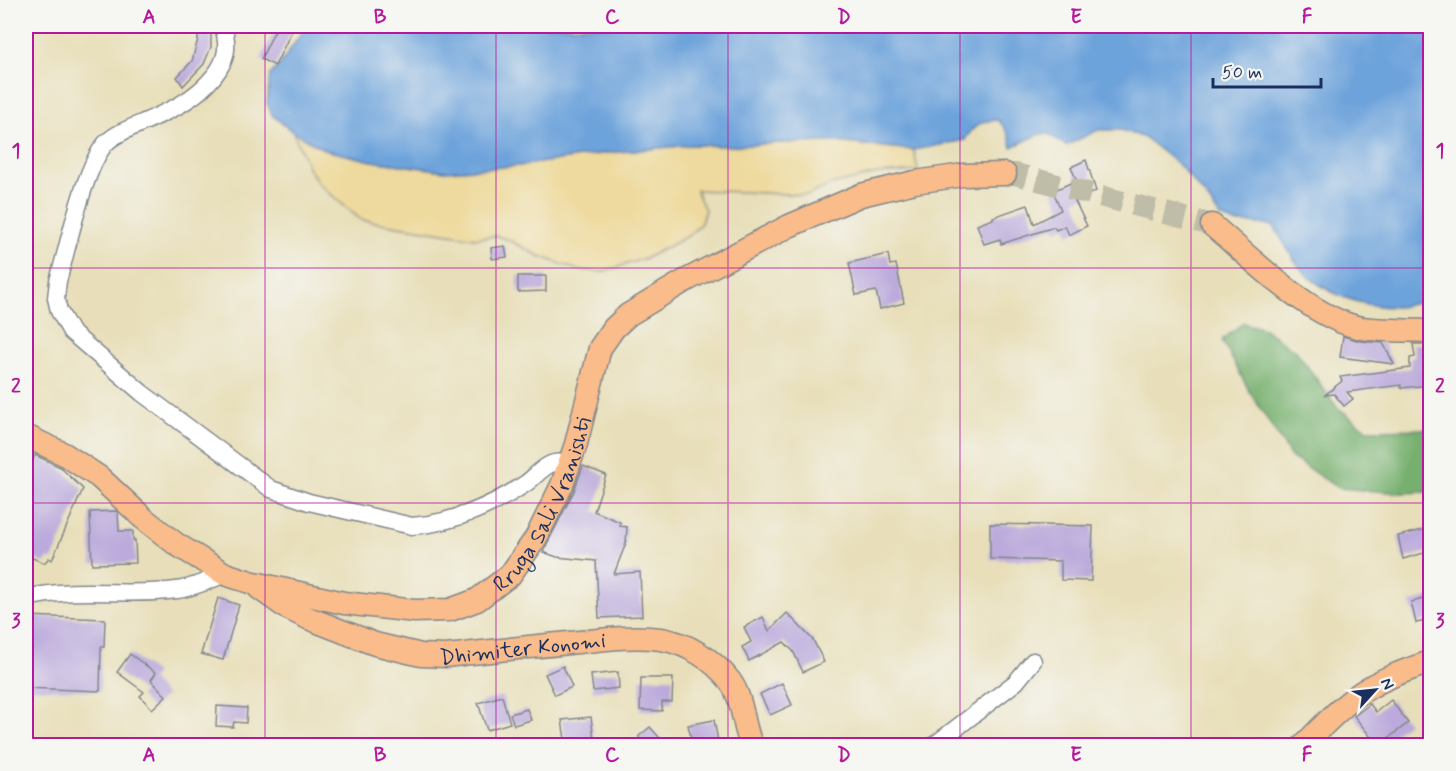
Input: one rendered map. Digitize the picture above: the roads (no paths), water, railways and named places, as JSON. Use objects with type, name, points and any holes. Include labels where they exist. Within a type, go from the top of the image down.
[{"type":"main road","name":"Rruga Sali Vranishti","points":[[26,436],[64,454],[99,477],[143,518],[176,544],[225,574],[250,582],[344,603],[415,611],[450,610],[477,600],[510,575],[536,538],[562,485],[600,348],[614,328],[628,315],[681,283],[789,226],[861,195],[915,182],[963,175],[1005,174]]},
{"type":"main road","points":[[1212,225],[1287,288],[1329,316],[1360,327],[1431,331]]},
{"type":"main road","name":"Dhimiter Konomi","points":[[250,582],[287,608],[308,618],[375,645],[421,655],[446,656],[622,638],[663,639],[699,653],[713,662],[731,683],[737,694],[752,746]]},
{"type":"main road","points":[[1303,746],[1342,708],[1362,693],[1402,672],[1431,662]]},
{"type":"street","points":[[223,26],[227,51],[222,66],[208,83],[192,98],[123,131],[106,144],[87,178],[58,281],[56,298],[58,311],[72,332],[142,393],[272,489],[301,500],[412,526],[429,525],[448,521],[488,506],[526,483],[552,463],[569,464]]},
{"type":"street","points":[[26,598],[48,593],[142,593],[180,590],[225,574]]},
{"type":"street","points":[[933,746],[1016,682],[1033,662]]},
{"type":"water","points":[[306,26],[1430,26],[1430,284],[1423,301],[1406,306],[1370,305],[1344,298],[1321,286],[1302,270],[1274,226],[1235,223],[1220,217],[1205,195],[1179,165],[1145,138],[1121,130],[1098,130],[1066,146],[1047,133],[1012,147],[1008,132],[998,120],[978,125],[965,140],[914,150],[836,142],[735,146],[690,145],[607,153],[518,166],[445,171],[372,161],[325,150],[293,132],[272,115],[267,103],[270,75],[282,62]]},
{"type":"tunnel","points":[[1005,174],[1015,174],[1212,225]]}]
